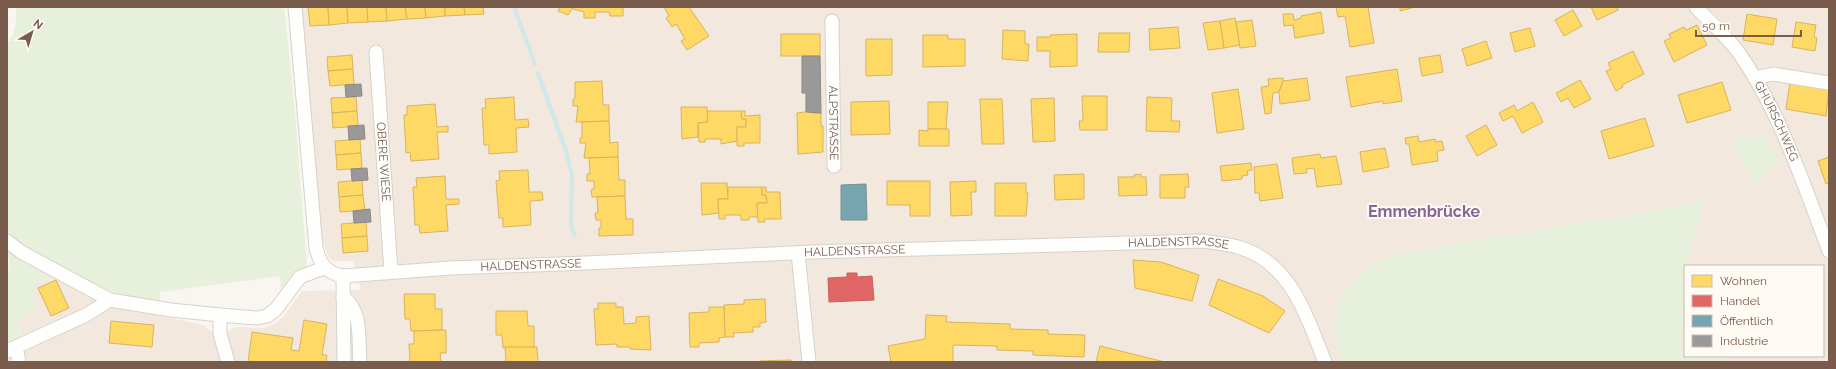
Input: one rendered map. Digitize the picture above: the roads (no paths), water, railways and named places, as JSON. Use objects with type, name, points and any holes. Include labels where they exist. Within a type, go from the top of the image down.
[{"type":"street","points":[[7,241],[21,252],[110,300],[171,310],[220,315],[257,318],[268,316],[276,309],[300,277],[324,268],[316,248],[295,7]]},
{"type":"street","name":"GHÜRSCHWEG","points":[[1696,7],[1735,48],[1755,78],[1787,143],[1829,251]]},
{"type":"street","name":"ALPSTRASSE","points":[[832,21],[834,166]]},
{"type":"street","name":"OBERE WIESE","points":[[376,52],[391,272]]},
{"type":"street","points":[[1755,78],[1773,74],[1829,83]]},
{"type":"street","name":"HALDENSTRASSE","points":[[324,268],[333,274],[343,276],[451,268],[938,247],[1202,241],[1241,248],[1262,258],[1276,269],[1291,287],[1302,307],[1325,362]]},
{"type":"street","points":[[798,253],[809,362]]},
{"type":"street","points":[[343,276],[344,362]]},
{"type":"street","points":[[343,297],[351,304],[356,313],[360,362]]},
{"type":"street","points":[[19,362],[12,349],[86,315],[110,300]]},
{"type":"street","points":[[220,315],[220,334],[228,362]]},
{"type":"waterway","points":[[514,7],[535,64]]},
{"type":"waterway","points":[[538,73],[566,151],[572,175],[571,227],[575,235]]},
{"type":"district","name":"Emmenbrücke","points":[[1424,211]]}]
